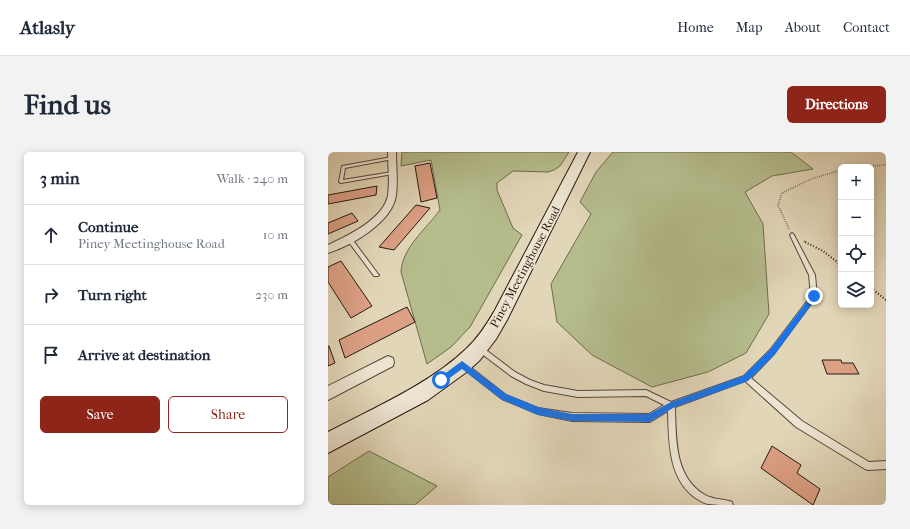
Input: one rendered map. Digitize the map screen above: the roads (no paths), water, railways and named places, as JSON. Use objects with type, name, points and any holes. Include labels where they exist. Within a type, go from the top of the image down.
[{"type":"main road","name":"Piney Meetinghouse Road","points":[[328,443],[421,393],[462,365],[479,348],[501,315],[584,152]]},
{"type":"street","points":[[328,249],[350,240],[367,229],[389,205],[392,196],[392,155]]},
{"type":"street","points":[[328,393],[388,362]]},
{"type":"lane","points":[[392,155],[343,167],[341,182],[392,173]]},
{"type":"lane","points":[[462,365],[504,397],[538,411],[555,415],[591,418],[650,418],[671,406],[746,378],[772,352],[814,296],[812,275],[792,235]]},
{"type":"lane","points":[[350,240],[376,275]]},
{"type":"lane","points":[[479,348],[513,374],[544,388],[578,394],[646,393],[671,406]]},
{"type":"lane","points":[[746,378],[799,424],[868,466],[886,465]]},
{"type":"lane","points":[[671,406],[677,469],[684,481],[692,491],[703,498],[729,505]]}]
